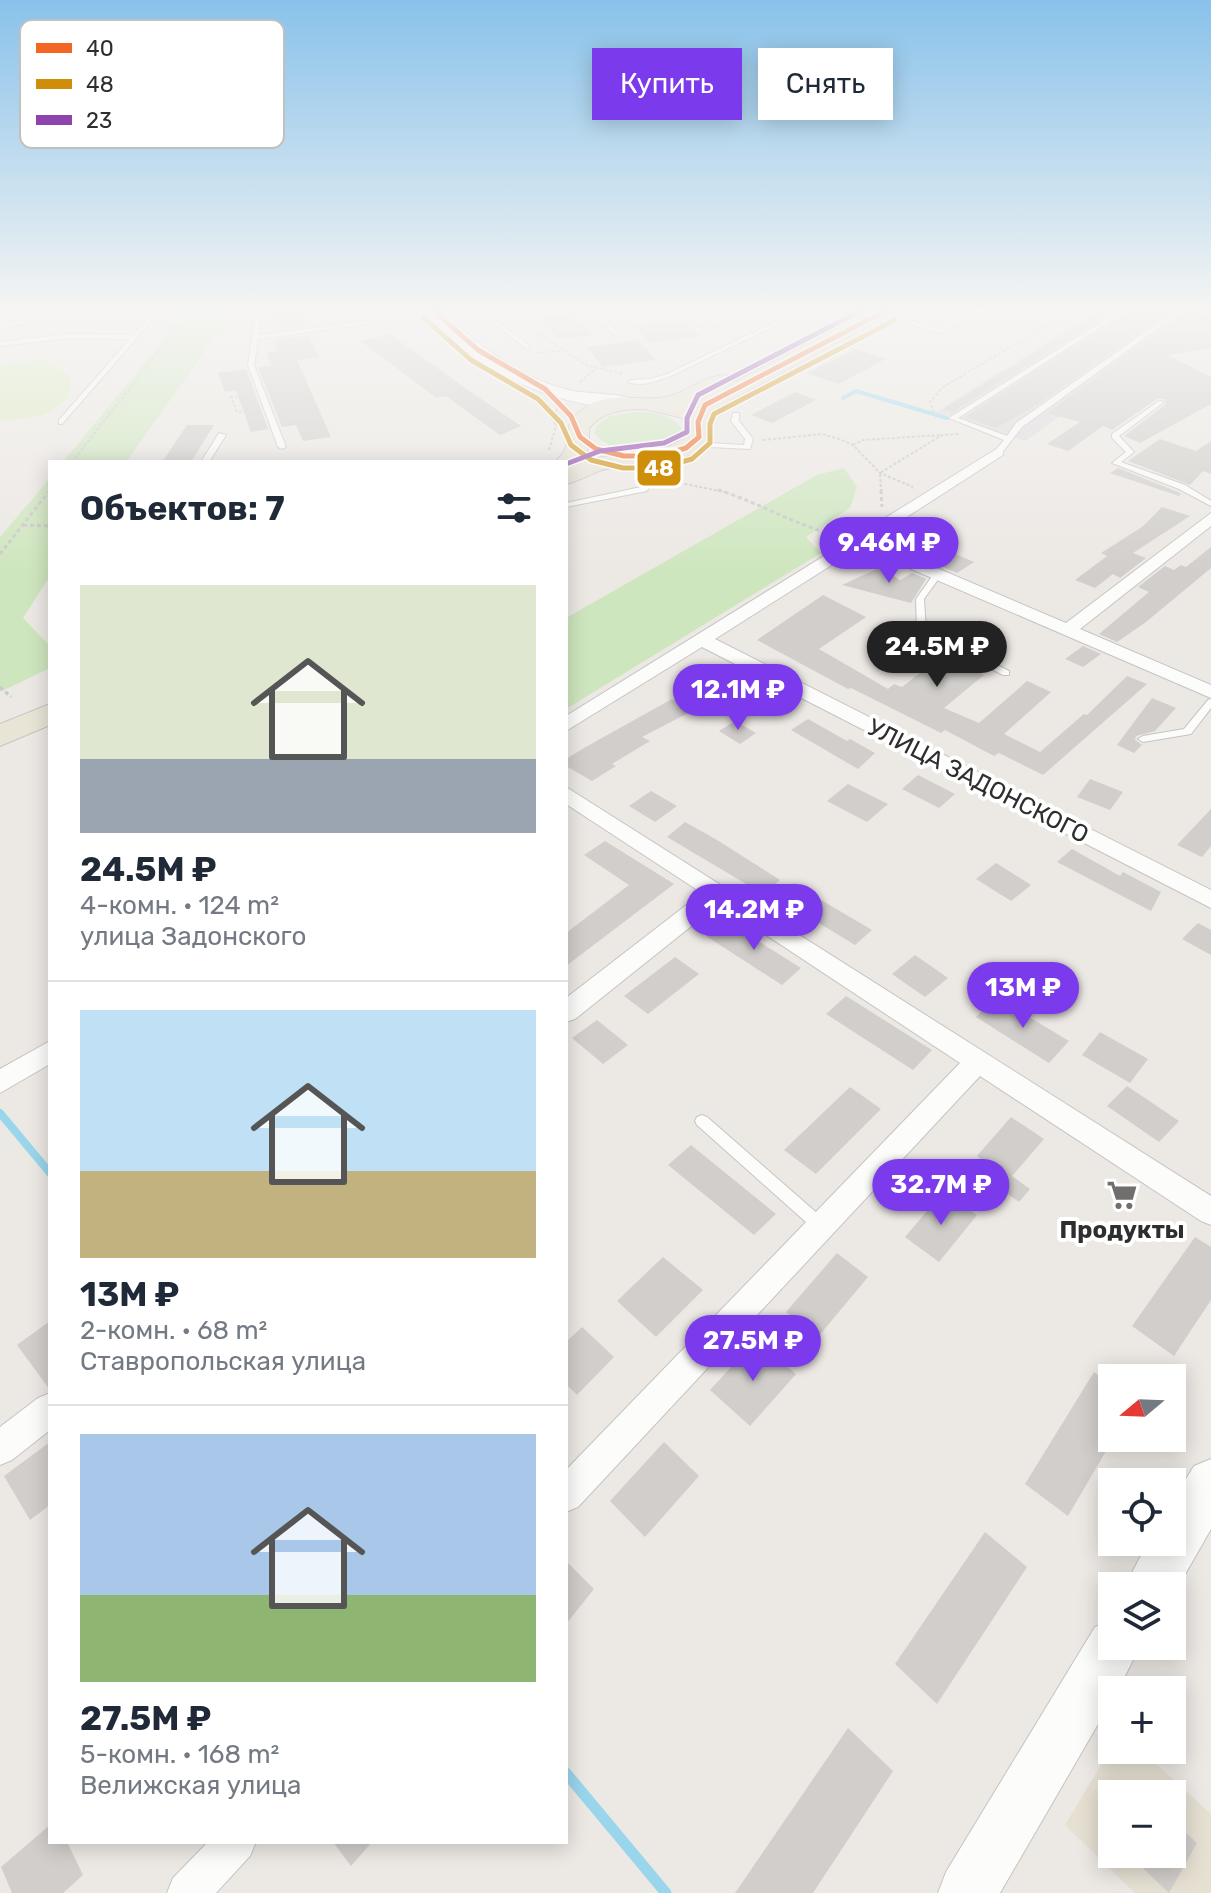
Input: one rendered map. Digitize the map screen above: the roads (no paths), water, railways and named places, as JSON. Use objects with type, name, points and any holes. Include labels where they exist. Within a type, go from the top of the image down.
[{"type":"main road","points":[[552,397],[596,449],[645,468]]},
{"type":"main road","points":[[568,461],[576,453],[584,418],[621,397]]},
{"type":"main road","points":[[644,397],[679,410],[695,433]]},
{"type":"main road","points":[[662,405],[692,397]]},
{"type":"main road","points":[[568,476],[600,463],[645,468],[695,433],[705,405],[719,397]]},
{"type":"main road","points":[[5,708],[48,697]]},
{"type":"main road","points":[[0,736],[48,714]]},
{"type":"main road","points":[[1158,1572],[1211,1483]]},
{"type":"main road","points":[[967,1893],[1106,1660]]},
{"type":"street","points":[[568,724],[1003,445]]},
{"type":"street","points":[[1068,630],[1211,518]]},
{"type":"street","points":[[858,540],[1211,692]]},
{"type":"street","name":"УЛИЦА ЗАДОНСКОГО","points":[[703,640],[1211,900]]},
{"type":"street","points":[[568,795],[1211,1212]]},
{"type":"street","points":[[568,1010],[717,894]]},
{"type":"street","points":[[0,1082],[48,1052]]},
{"type":"street","points":[[568,1493],[977,1062]]},
{"type":"street","points":[[0,1448],[48,1411]]},
{"type":"street","points":[[188,1893],[234,1844]]},
{"type":"lane","points":[[62,422],[83,397]]},
{"type":"lane","points":[[263,397],[282,447]]},
{"type":"lane","points":[[986,397],[953,418],[1003,445],[1019,425],[1058,397]]},
{"type":"lane","points":[[1161,402],[1115,436],[1130,452],[1116,463],[1182,487],[1211,504]]},
{"type":"lane","points":[[695,433],[747,447],[749,442],[735,421],[736,415]]},
{"type":"lane","points":[[206,460],[222,435]]},
{"type":"lane","points":[[568,505],[644,489],[645,468]]},
{"type":"lane","points":[[938,574],[920,599],[922,630],[1006,673]]},
{"type":"lane","points":[[1143,739],[1187,732],[1211,702]]},
{"type":"lane","points":[[702,1121],[821,1226]]},
{"type":"waterway","points":[[877,397],[947,418]]},
{"type":"waterway","points":[[0,1113],[48,1171]]},
{"type":"waterway","points":[[568,1775],[666,1893]]},
{"type":"place","name":"Продукты","points":[[1122,1195]]}]
